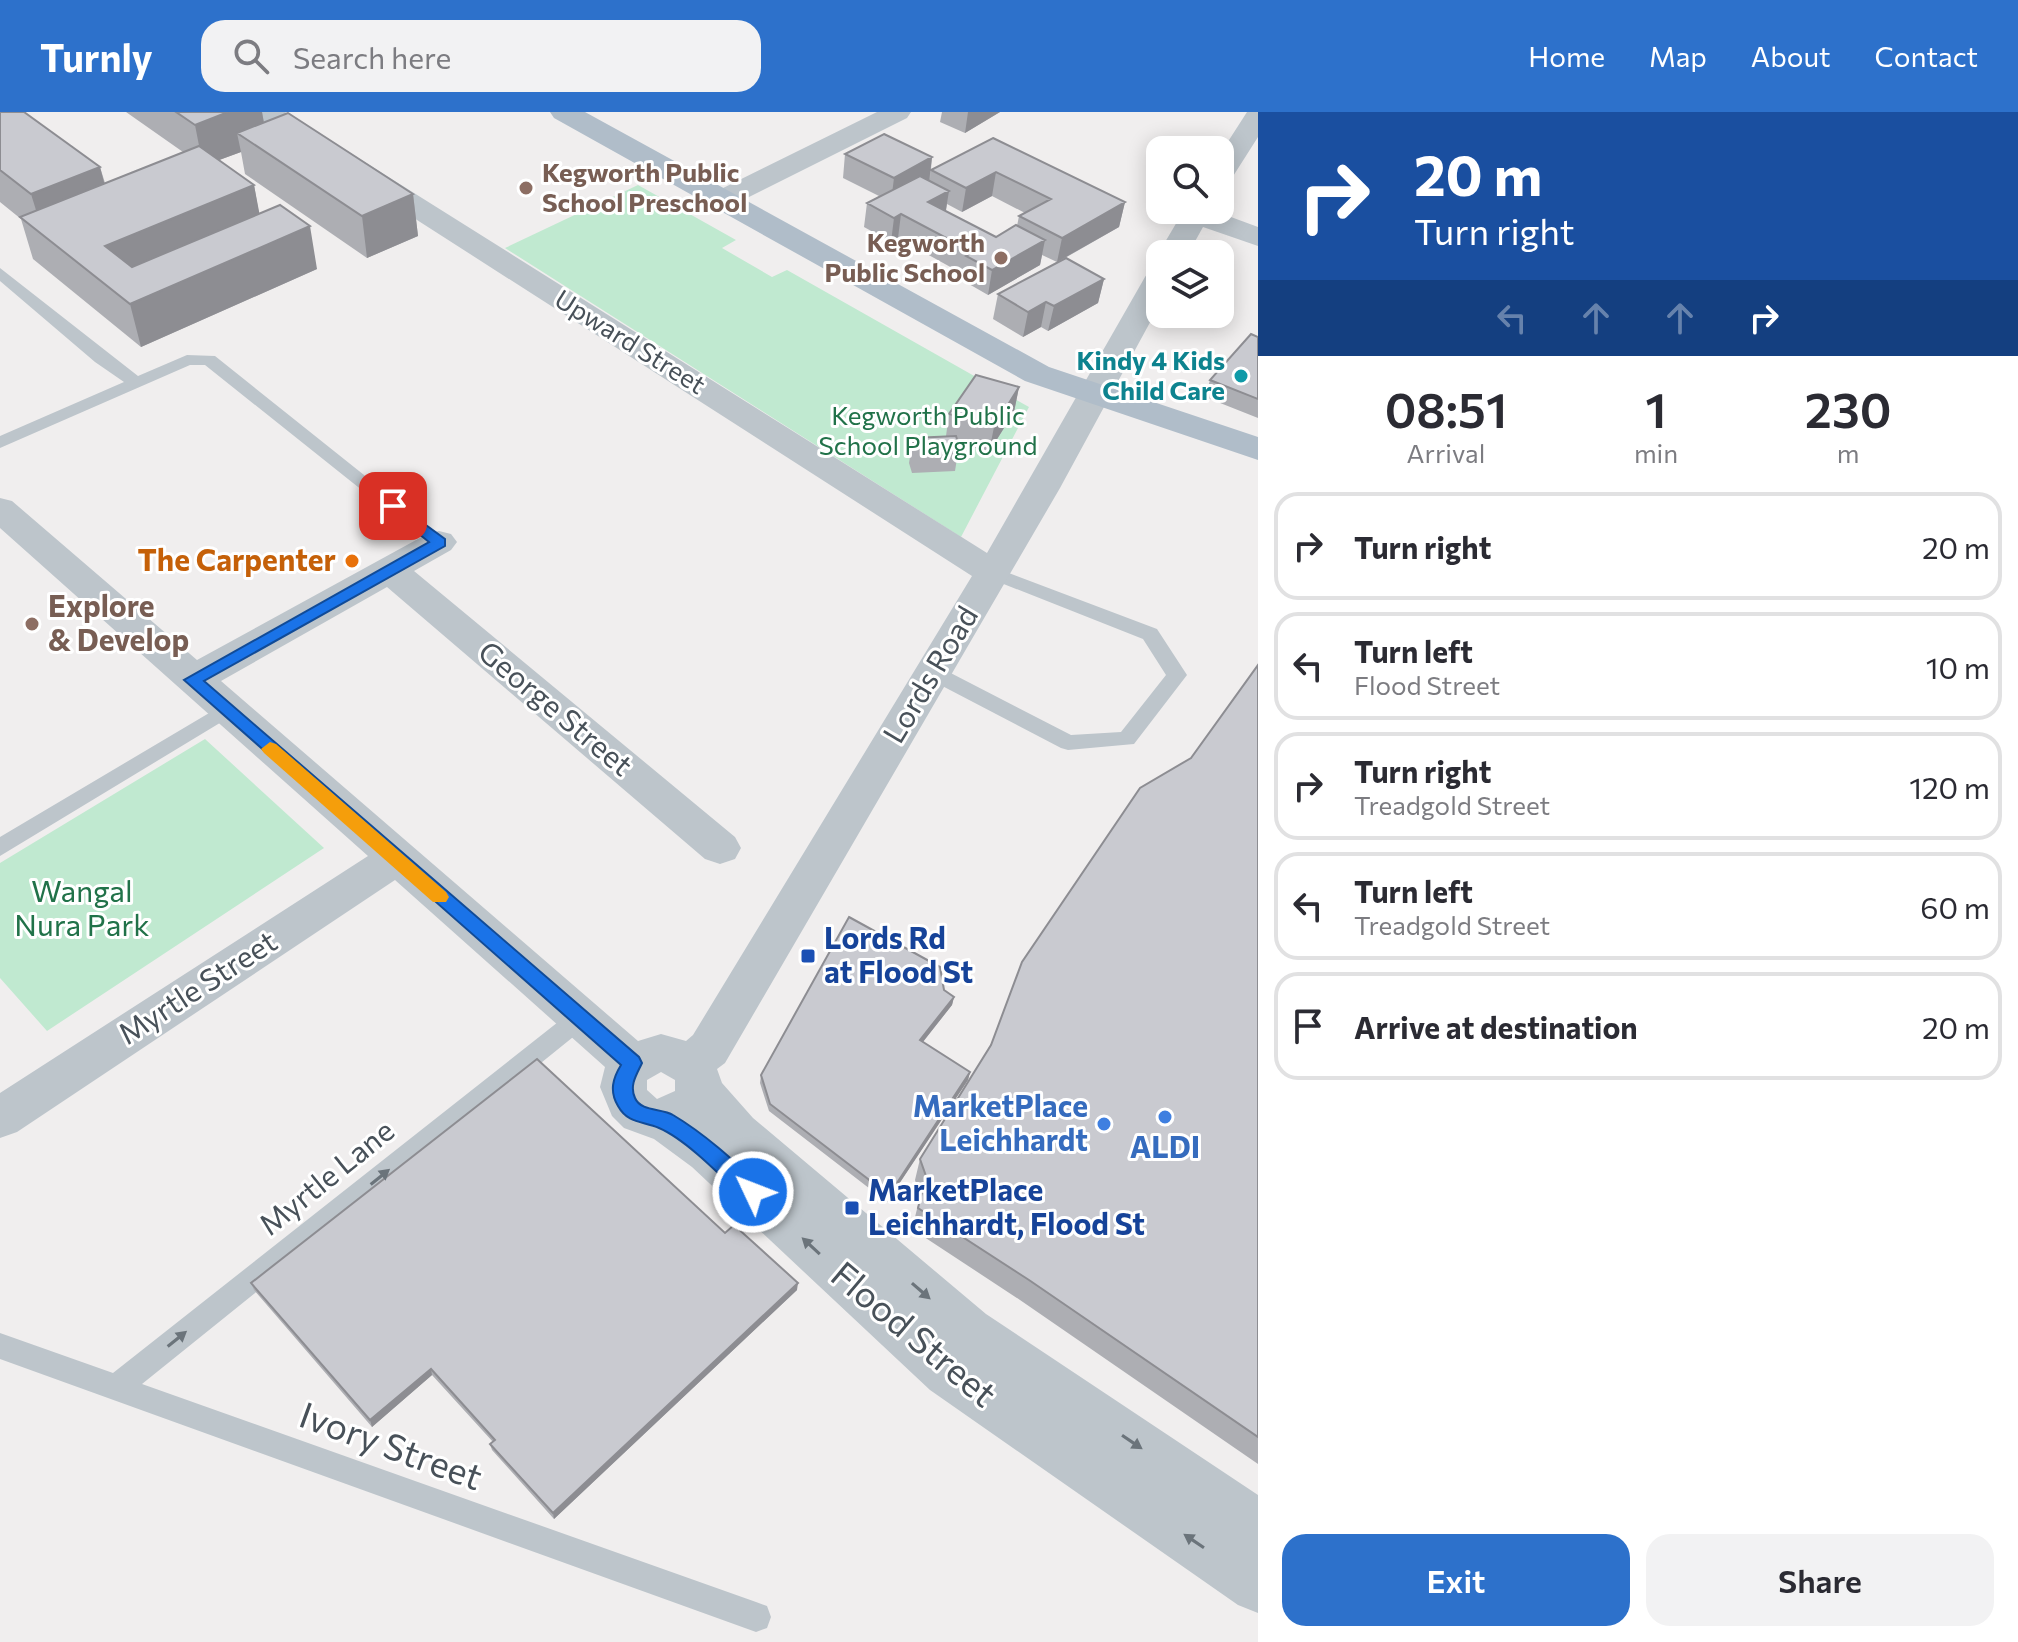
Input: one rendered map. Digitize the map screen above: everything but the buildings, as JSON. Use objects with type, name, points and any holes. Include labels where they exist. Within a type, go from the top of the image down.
[{"type":"main road","points":[[564,112],[1037,374],[1258,449]]},
{"type":"street","name":"Upward Street","points":[[267,112],[993,573]]},
{"type":"street","points":[[721,200],[898,112]]},
{"type":"street","points":[[1234,156],[1254,130]]},
{"type":"street","points":[[1225,224],[1258,237]]},
{"type":"street","name":"Lords Road","points":[[685,1092],[1080,425],[1146,302]]},
{"type":"street","points":[[0,509],[395,859],[632,1063]]},
{"type":"street","points":[[192,680],[439,542]]},
{"type":"street","name":"George Street","points":[[390,570],[720,848]]},
{"type":"street","name":"Myrtle Street","points":[[0,1118],[395,859]]},
{"type":"street","points":[[672,1054],[685,1092],[641,1116],[625,1101],[622,1081],[632,1063],[641,1057],[672,1054]]},
{"type":"street","name":"Flood Street","points":[[685,1092],[968,1331],[1258,1528]]},
{"type":"street","name":"Flood Street","points":[[685,1092],[709,1152],[948,1372],[1258,1585]]},
{"type":"lane","points":[[0,273],[101,358],[136,382]]},
{"type":"lane","points":[[0,443],[187,360],[209,360],[439,542]]},
{"type":"lane","points":[[934,673],[1068,743],[1127,739],[1177,675],[1150,634],[993,573]]},
{"type":"lane","points":[[0,848],[226,710]]},
{"type":"lane","name":"Myrtle Lane","points":[[116,1388],[580,1018]]},
{"type":"lane","name":"Ivory Street","points":[[0,1346],[756,1617]]},
{"type":"green space","name":"Kegworth Public School Playground","points":[[638,185],[736,240],[722,248],[772,277],[787,270],[1029,407],[961,537],[505,248]]},
{"type":"green space","name":"Wangal Nura Park","points":[[205,739],[324,848],[47,1031],[0,978],[0,863]]},
{"type":"slow traffic","points":[[270,749],[439,897]]},
{"type":"place","name":"Kegworth Public School Preschool","points":[[526,188]]},
{"type":"place","name":"Kegworth Public School","points":[[1001,258]]},
{"type":"place","name":"Kindy 4 Kids Child Care","points":[[1241,376]]},
{"type":"place","name":"The Carpenter","points":[[352,561]]},
{"type":"place","name":"Explore & Develop","points":[[32,624]]},
{"type":"place","name":"Lords Rd at Flood St","points":[[808,956]]},
{"type":"place","name":"ALDI","points":[[1165,1117]]},
{"type":"place","name":"MarketPlace Leichhardt","points":[[1104,1124]]},
{"type":"place","name":"MarketPlace Leichhardt, Flood St","points":[[852,1208]]},
{"type":"route","points":[[393,506],[439,542],[192,680],[632,1063],[622,1081],[622,1091],[632,1109],[641,1116],[664,1120],[709,1152],[753,1192]]}]
